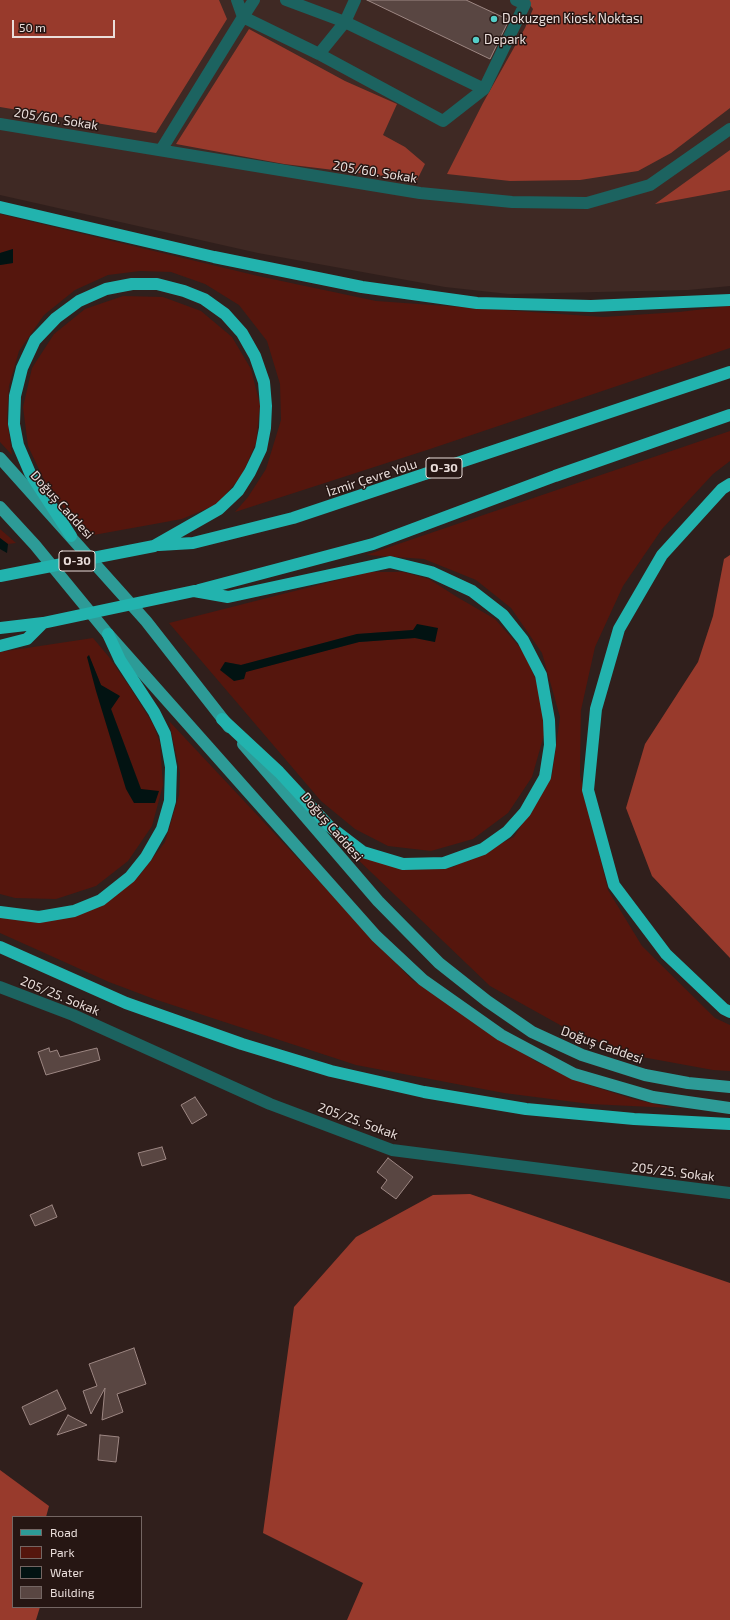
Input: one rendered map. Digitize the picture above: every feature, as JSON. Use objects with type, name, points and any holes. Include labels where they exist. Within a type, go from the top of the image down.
[{"type":"highway","points":[[0,207],[214,257],[347,284],[477,303],[591,306],[730,300]]},
{"type":"highway","points":[[71,536],[30,473],[18,446],[14,424],[15,396],[22,368],[35,340],[56,318],[79,301],[106,289],[132,284],[156,284],[184,291],[204,299],[225,314],[242,333],[255,356],[264,382],[266,406],[265,428],[261,448],[250,472],[238,491],[219,509],[154,546]]},
{"type":"highway","name":"İzmir Çevre Yolu","points":[[154,546],[193,543],[293,518],[730,372]]},
{"type":"highway","points":[[0,628],[43,623],[194,591],[373,544],[555,476],[730,415]]},
{"type":"highway","points":[[730,484],[722,489],[662,555],[619,629],[596,709],[588,790],[614,885],[666,954],[724,1009],[730,1012]]},
{"type":"highway","name":"O-30","points":[[0,576],[154,546]]},
{"type":"highway","points":[[194,591],[228,597],[390,562],[431,572],[472,591],[503,615],[523,640],[541,675],[550,720],[550,745],[545,777],[525,812],[507,832],[483,849],[444,863],[403,864],[363,852],[328,826],[279,772],[222,719]]},
{"type":"highway","points":[[0,646],[26,639],[43,623]]},
{"type":"highway","points":[[0,912],[39,917],[74,911],[101,900],[130,877],[146,857],[162,829],[170,801],[171,767],[165,734],[154,712],[120,660],[108,634]]},
{"type":"highway","points":[[0,947],[126,1003],[242,1044],[331,1071],[424,1092],[526,1109],[634,1119],[730,1124]]},
{"type":"main road","name":"Doğuş Caddesi","points":[[0,458],[146,621],[222,719],[378,901],[439,963],[487,1001],[532,1032],[582,1055],[645,1075],[730,1087]]},
{"type":"main road","points":[[0,507],[35,545],[108,634],[376,936],[423,980],[501,1035],[574,1074],[653,1098],[730,1108]]},
{"type":"street","points":[[237,0],[243,17],[319,54],[443,121],[484,89],[525,4],[516,0]]},
{"type":"street","points":[[161,150],[254,0]]},
{"type":"street","points":[[286,0],[345,22],[484,89]]},
{"type":"street","points":[[319,54],[345,22],[355,0]]},
{"type":"street","name":"205/60. Sokak","points":[[0,124],[420,194],[512,202],[587,203],[650,185],[730,129]]},
{"type":"street","name":"205/25. Sokak","points":[[0,987],[73,1015],[270,1104],[392,1150],[730,1193]]},
{"type":"shaded area","points":[[0,0],[730,0],[730,286],[688,290],[509,294],[445,287],[258,253],[0,195]]},
{"type":"shaded area","points":[[0,0],[219,0],[227,19],[156,133],[0,107]]},
{"type":"shaded area","points":[[526,0],[730,0],[730,108],[671,153],[638,171],[580,180],[510,181],[447,174],[483,103],[525,28],[533,9]]},
{"type":"shaded area","points":[[249,29],[345,81],[397,104],[383,135],[405,147],[425,164],[417,180],[284,164],[176,144]]},
{"type":"shaded area","points":[[730,150],[730,190],[655,204]]},
{"type":"shaded area","points":[[730,555],[730,958],[652,876],[626,808],[645,744],[698,662],[713,616],[724,559]]},
{"type":"shaded area","points":[[470,1194],[730,1283],[730,1620],[347,1620],[363,1583],[263,1533],[294,1307],[356,1237],[433,1195]]},
{"type":"shaded area","points":[[0,1470],[49,1506],[46,1516],[12,1516],[12,1608],[40,1608],[36,1620],[0,1620]]},
{"type":"green space","points":[[0,214],[258,276],[376,301],[603,317],[679,312],[730,306],[730,348],[430,449],[235,512],[248,497],[266,469],[281,420],[280,384],[267,341],[239,305],[205,284],[171,272],[140,271],[108,275],[75,290],[44,315],[19,351],[9,386],[7,418],[12,455],[0,442],[0,265],[13,263],[13,249],[0,253]]},
{"type":"green space","points":[[123,296],[163,297],[201,311],[232,337],[251,369],[260,405],[256,443],[241,477],[216,505],[182,519],[88,536],[67,513],[45,482],[28,446],[23,407],[32,368],[54,334],[85,309]]},
{"type":"green space","points":[[730,431],[730,461],[713,474],[662,529],[623,586],[595,647],[581,710],[580,775],[608,890],[642,946],[715,1018],[730,1025],[730,1071],[713,1070],[642,1057],[578,1035],[490,986],[349,851],[407,869],[453,867],[514,837],[552,775],[560,717],[542,653],[511,608],[476,580],[424,559],[366,555]]},
{"type":"green space","points":[[0,529],[16,543],[8,544],[0,538]]},
{"type":"green space","points":[[369,572],[403,572],[429,579],[495,619],[524,652],[541,692],[544,735],[532,777],[508,813],[473,839],[431,851],[388,846],[355,829],[321,801],[169,623]],"holes":[[[414,630],[435,642],[415,638],[359,642],[245,672],[244,679],[225,662],[241,665],[357,634]]]},
{"type":"green space","points":[[93,638],[109,657],[131,689],[153,724],[160,743],[163,785],[152,826],[128,861],[96,886],[56,899],[15,898],[0,894],[0,652]],"holes":[[[89,656],[101,685],[119,696],[111,709],[141,789]]]},
{"type":"green space","points":[[169,721],[412,980],[537,1062],[589,1085],[633,1099],[673,1108],[590,1104],[504,1093],[356,1065],[154,999],[109,982],[0,933],[0,916],[80,913],[139,876],[165,842],[179,795],[180,773]]},
{"type":"water","points":[[13,249],[13,263],[0,265],[0,253]]},
{"type":"water","points":[[0,538],[8,544],[7,553],[0,549]]},
{"type":"water","points":[[417,624],[438,628],[435,642],[415,638],[359,642],[246,672],[244,679],[234,681],[220,670],[225,662],[241,665],[357,634],[413,630]]},
{"type":"water","points":[[89,655],[101,685],[120,696],[111,709],[141,789],[159,791],[155,803],[134,803],[126,789],[96,691],[87,657]]},
{"type":"building","name":"Depark","points":[[367,0],[466,0],[509,20],[490,59]]},
{"type":"building","points":[[49,1048],[50,1052],[57,1050],[60,1057],[97,1048],[100,1060],[46,1075],[38,1052]]},
{"type":"building","points":[[195,1097],[207,1115],[192,1124],[181,1105]]},
{"type":"building","points":[[162,1147],[166,1159],[142,1166],[138,1153]]},
{"type":"building","points":[[388,1158],[413,1177],[396,1199],[381,1188],[387,1180],[377,1172]]},
{"type":"building","points":[[52,1205],[57,1217],[35,1226],[30,1215]]},
{"type":"building","points":[[134,1348],[146,1384],[117,1394],[123,1412],[102,1420],[105,1388],[91,1414],[83,1391],[97,1386],[89,1364]]},
{"type":"building","points":[[57,1390],[66,1409],[30,1425],[22,1407]]},
{"type":"building","points":[[68,1415],[87,1425],[57,1435]]},
{"type":"building","points":[[100,1435],[119,1437],[116,1462],[98,1460]]},
{"type":"place","name":"Dokuzgen Kiosk Noktası","points":[[494,19]]},
{"type":"place","name":"Depark","points":[[476,40]]}]
